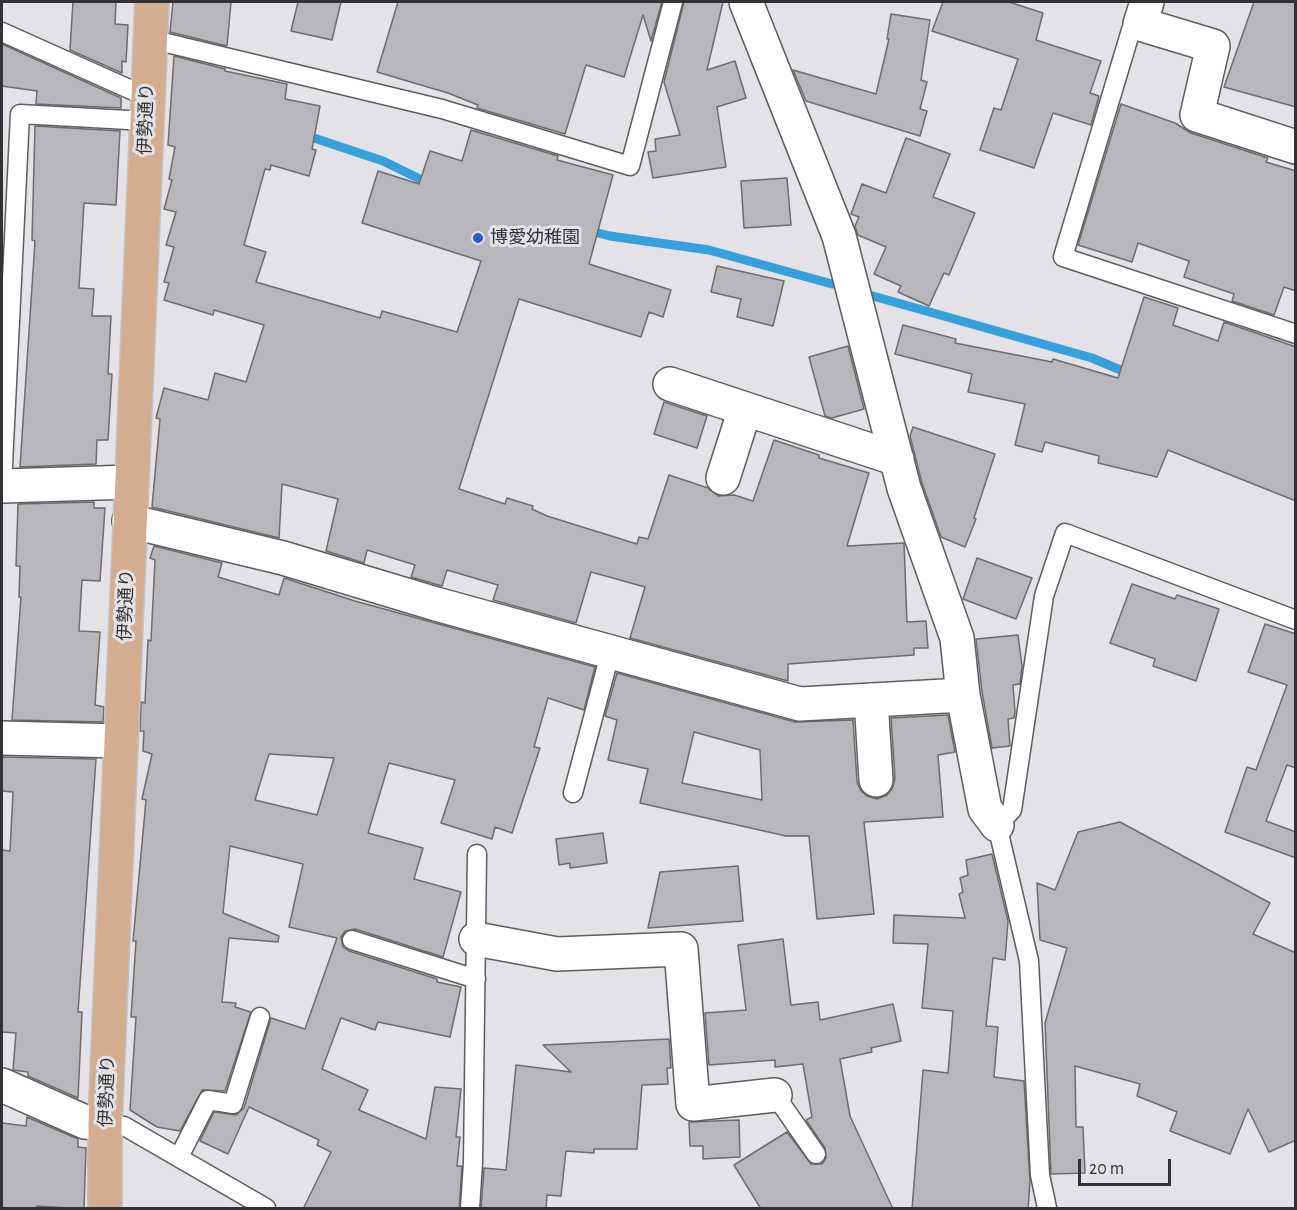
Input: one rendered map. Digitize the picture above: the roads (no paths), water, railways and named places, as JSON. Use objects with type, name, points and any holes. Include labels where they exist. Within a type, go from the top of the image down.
[{"type":"main road","name":"伊勢通り","points":[[105,1209],[105,1124],[130,482],[152,2]]},
{"type":"street","points":[[746,2],[839,236],[904,488],[957,638],[963,694],[985,809],[997,825]]},
{"type":"street","points":[[1143,13],[1213,46],[1197,115],[1296,147]]},
{"type":"street","points":[[670,384],[897,459]]},
{"type":"street","points":[[723,478],[745,409]]},
{"type":"street","points":[[2,486],[130,482]]},
{"type":"street","points":[[129,521],[283,558],[447,607],[611,650],[800,704],[963,694]]},
{"type":"street","points":[[871,700],[876,780]]},
{"type":"street","points":[[2,738],[121,741]]},
{"type":"street","points":[[476,939],[557,954],[681,949],[693,1104],[775,1095]]},
{"type":"street","points":[[6,1095],[85,1122],[105,1124]]},
{"type":"lane","points":[[150,39],[442,109],[630,166],[673,2]]},
{"type":"lane","points":[[1143,13],[1131,30],[1063,257],[1296,334]]},
{"type":"lane","points":[[2,32],[146,109]]},
{"type":"lane","points":[[2,486],[20,114],[146,109]]},
{"type":"lane","points":[[1047,1209],[1040,1175],[1029,961],[997,825],[1012,810],[1044,596],[1065,533],[1296,620]]},
{"type":"lane","points":[[573,794],[611,650]]},
{"type":"lane","points":[[470,1209],[473,1163],[477,854]]},
{"type":"lane","points":[[352,940],[476,979]]},
{"type":"lane","points":[[179,1157],[208,1100],[233,1104],[260,1017]]},
{"type":"lane","points":[[775,1095],[816,1154]]},
{"type":"lane","points":[[105,1124],[124,1126],[266,1209]]},
{"type":"waterway","points":[[302,134],[383,161],[432,185]]},
{"type":"waterway","points":[[586,230],[610,236],[709,250],[832,284]]},
{"type":"waterway","points":[[866,294],[1092,358],[1130,374]]},
{"type":"place","name":"博愛幼稚園","points":[[478,238]]}]
